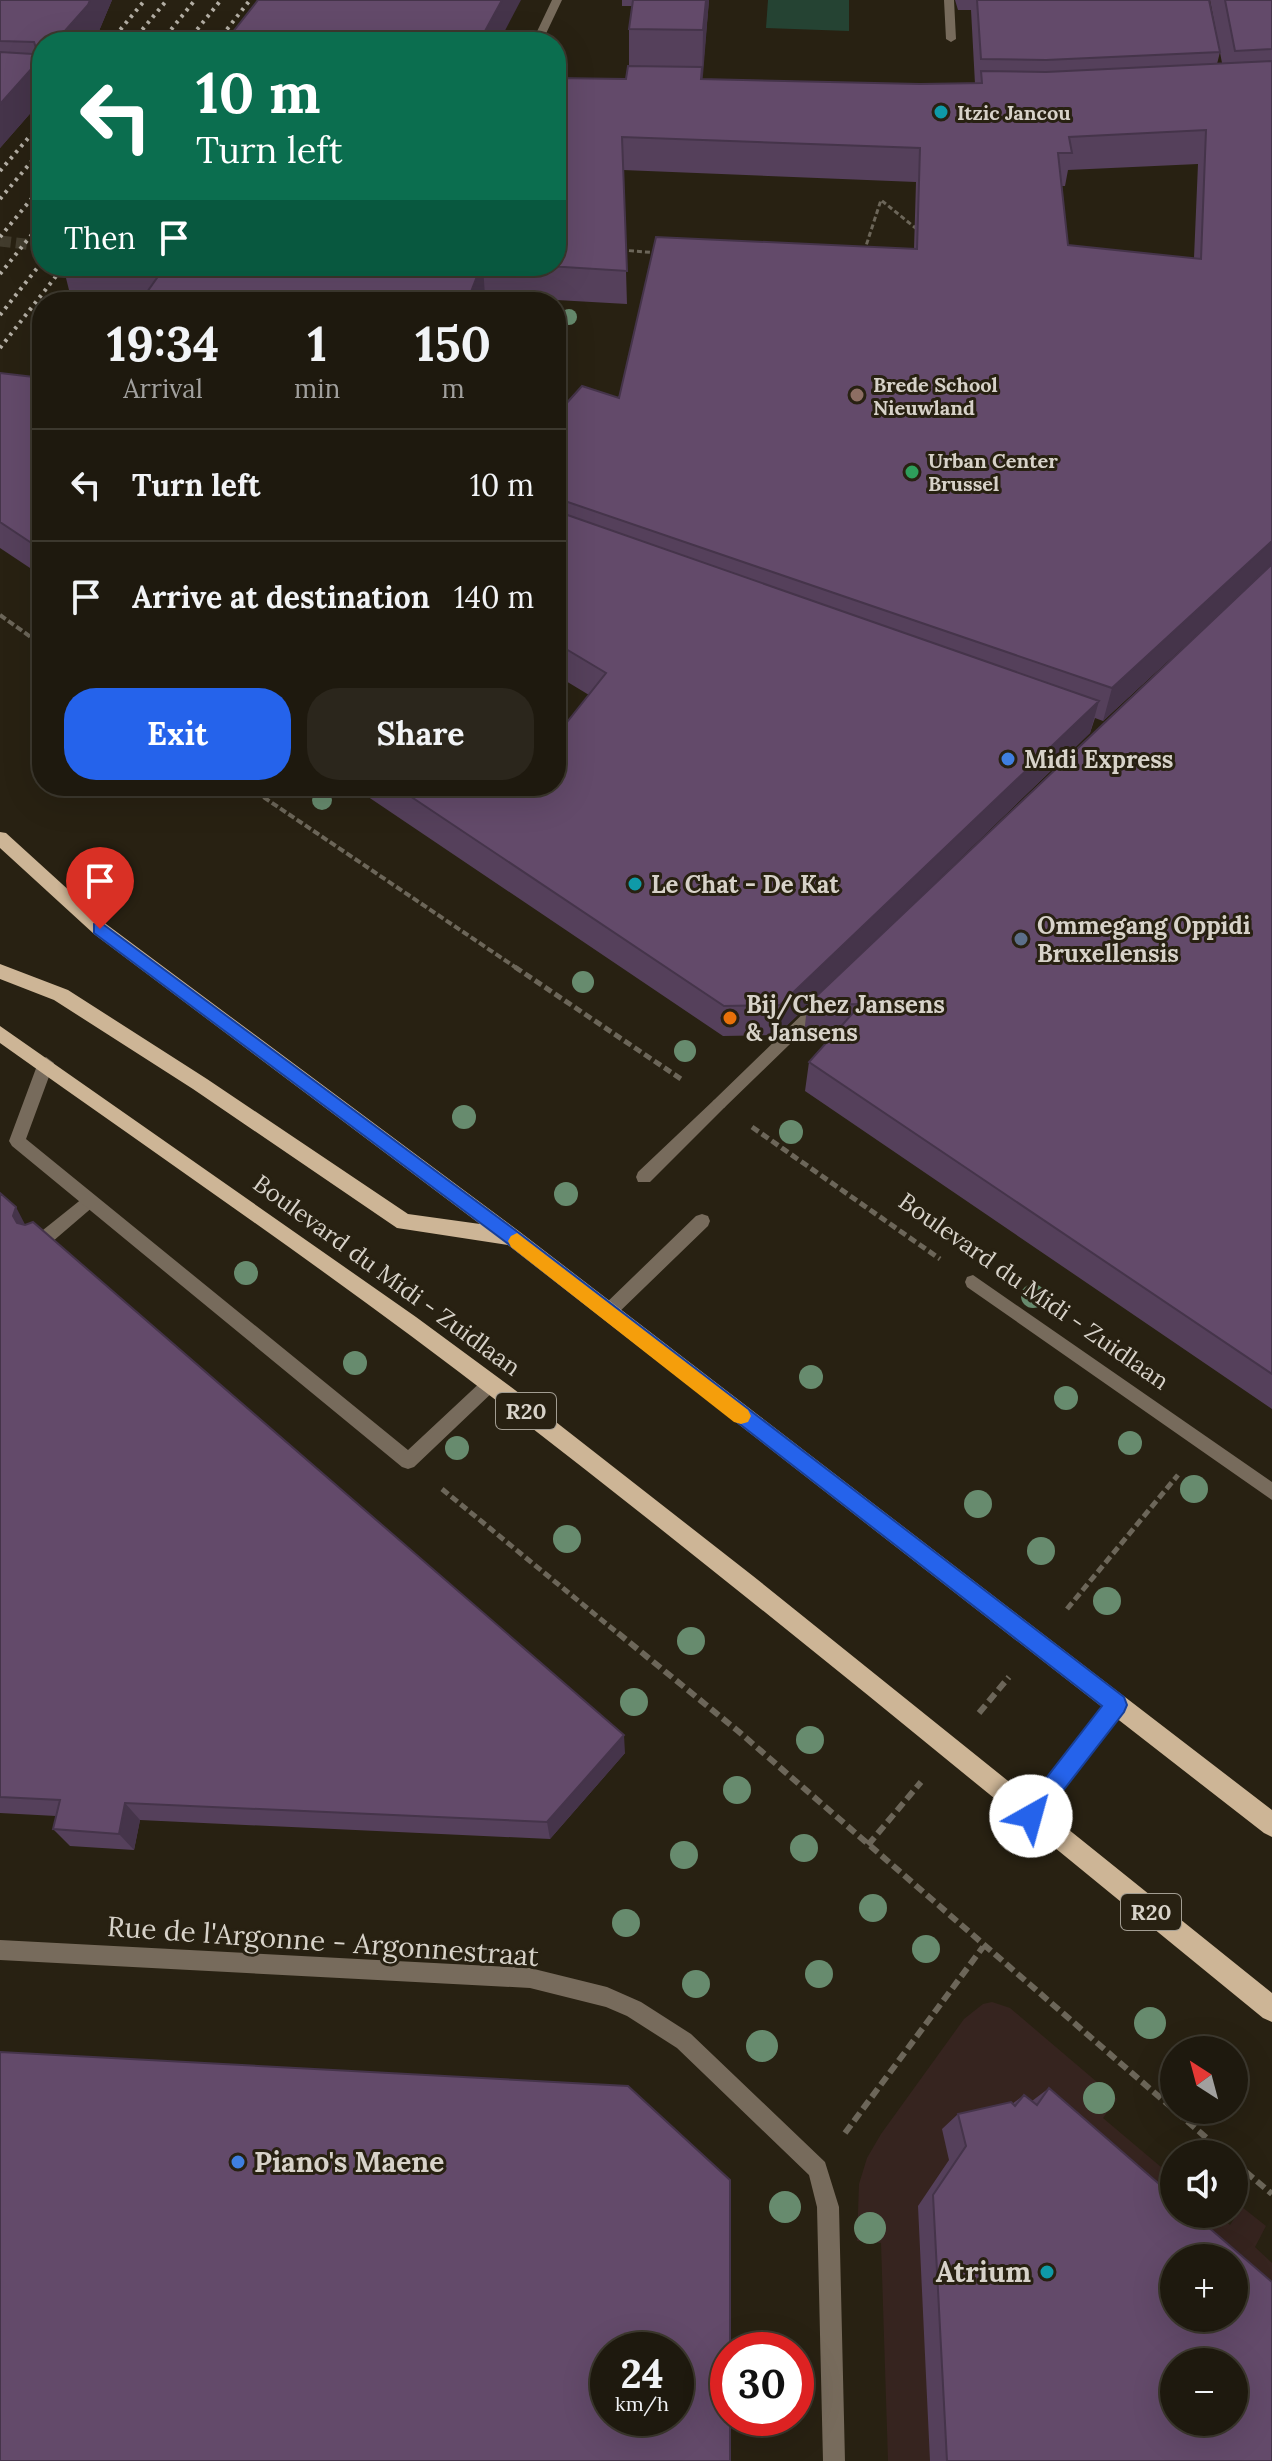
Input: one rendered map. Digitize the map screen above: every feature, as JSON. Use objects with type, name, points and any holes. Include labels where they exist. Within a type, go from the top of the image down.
[{"type":"main road","name":"Boulevard du Midi - Zuidlaan","points":[[0,838],[100,929],[513,1238],[1272,1825]]},
{"type":"main road","name":"Boulevard du Midi - Zuidlaan","points":[[0,971],[61,995],[200,1084],[404,1222],[513,1238]]},
{"type":"main road","name":"Boulevard du Midi - Zuidlaan","points":[[0,1033],[490,1384],[745,1583],[1272,2009]]},
{"type":"street","points":[[542,32],[557,0]]},
{"type":"street","points":[[949,0],[951,39]]},
{"type":"street","points":[[644,1177],[835,992]]},
{"type":"street","points":[[46,1063],[17,1141],[408,1461],[490,1384]]},
{"type":"street","points":[[39,1243],[88,1201]]},
{"type":"street","points":[[608,1312],[702,1221]]},
{"type":"street","name":"Boulevard du Midi - Zuidlaan","points":[[973,1282],[1272,1492]]},
{"type":"street","points":[[1031,1816],[1117,1705]]},
{"type":"street","name":"Rue de l'Argonne - Argonnestraat","points":[[0,1950],[530,1978],[607,1997],[634,2009],[684,2041],[818,2169]]},
{"type":"street","points":[[818,2169],[828,2207],[834,2461]]},
{"type":"path","points":[[863,254],[881,200],[921,233],[920,217]]},
{"type":"path","points":[[609,250],[664,254]]},
{"type":"path","points":[[0,615],[32,638]]},
{"type":"path","name":"Boulevard du Midi - Zuidlaan","points":[[262,796],[719,1104],[973,1282]]},
{"type":"path","points":[[408,1461],[738,1731],[1209,2140]]},
{"type":"path","points":[[818,2169],[983,1947]]},
{"type":"path","points":[[1248,2174],[1272,2194]]},
{"type":"shaded area","name":"Atrium","points":[[992,2002],[1010,2008],[1117,2099],[1103,2118],[1160,2166],[1160,2228],[1248,2228],[1248,2212],[1266,2226],[1255,2247],[1272,2263],[1272,2461],[888,2461],[881,2243],[857,2241],[859,2184],[867,2158],[881,2134],[964,2019],[983,2004]]},
{"type":"green space","points":[[768,0],[849,0],[849,31],[766,28]]},
{"type":"building","points":[[0,0],[90,0],[64,32],[32,32],[32,42],[0,41]]},
{"type":"building","points":[[258,0],[502,0],[484,32],[233,32]]},
{"type":"building","points":[[633,0],[706,0],[703,30],[629,29]]},
{"type":"building","points":[[977,0],[1209,0],[1220,52],[1046,60],[981,59]]},
{"type":"building","points":[[1225,0],[1272,0],[1272,49],[1235,51]]},
{"type":"building","points":[[0,52],[32,54],[32,68],[0,104]]},
{"type":"building","points":[[1272,61],[1272,541],[1112,688],[566,501],[566,404],[582,386],[619,398],[656,237],[917,249],[920,148],[622,137],[627,271],[566,267],[566,78],[626,79],[628,66],[702,67],[701,79],[982,83],[981,71],[1046,72]],"holes":[[[1206,130],[1201,259],[1068,245],[1058,153],[1072,153],[1069,137]]]},
{"type":"building","points":[[158,276],[477,276],[471,292],[147,292]]},
{"type":"building","points":[[0,373],[32,377],[32,543],[0,522]]},
{"type":"building","points":[[566,514],[1099,701],[780,1005],[724,1006],[410,796],[566,796],[566,723],[606,673],[566,649]]},
{"type":"building","points":[[1272,564],[1272,1374],[809,1062],[861,1004],[807,1005]]},
{"type":"building","points":[[0,1193],[16,1207],[13,1216],[17,1223],[25,1225],[33,1222],[624,1735],[547,1822],[125,1803],[119,1834],[53,1829],[60,1800],[0,1797]]},
{"type":"building","points":[[0,2052],[628,2086],[730,2180],[730,2332],[710,2332],[710,2436],[730,2436],[730,2461],[0,2461]]},
{"type":"building","name":"Atrium","points":[[1049,2088],[1160,2185],[1160,2228],[1209,2228],[1228,2244],[1160,2244],[1160,2332],[1248,2332],[1248,2261],[1272,2282],[1272,2461],[947,2461],[933,2195],[966,2146],[958,2114],[1011,2102],[1015,2106],[1024,2095],[1037,2105]]},
{"type":"tunnel","points":[[0,241],[32,245]]},
{"type":"railway","points":[[118,32],[145,0]]},
{"type":"railway","points":[[140,32],[167,0]]},
{"type":"railway","points":[[169,32],[195,0]]},
{"type":"railway","points":[[195,32],[221,0]]},
{"type":"railway","points":[[225,32],[250,0]]},
{"type":"railway","points":[[0,171],[32,134]]},
{"type":"railway","points":[[0,199],[32,161]]},
{"type":"railway","points":[[0,237],[32,198]]},
{"type":"railway","points":[[0,274],[32,234]]},
{"type":"railway","points":[[0,315],[32,275]]},
{"type":"railway","points":[[44,292],[56,276]]},
{"type":"railway","points":[[0,348],[32,307]]},
{"type":"slow traffic","points":[[517,1241],[741,1416]]},
{"type":"place","name":"Itzic Jancou","points":[[941,112]]},
{"type":"place","name":"Brede School Nieuwland","points":[[857,395]]},
{"type":"place","name":"Urban Center Brussel","points":[[912,472]]},
{"type":"place","name":"Midi Express","points":[[1008,759]]},
{"type":"place","name":"Le Chat - De Kat","points":[[635,884]]},
{"type":"place","name":"Ommegang Oppidi Bruxellensis","points":[[1021,939]]},
{"type":"place","name":"Bij/Chez Jansens & Jansens","points":[[730,1018]]},
{"type":"place","name":"Piano's Maene","points":[[238,2162]]},
{"type":"place","name":"Atrium","points":[[1047,2272]]},
{"type":"route","points":[[100,929],[513,1238],[1117,1705],[1031,1816]]}]
